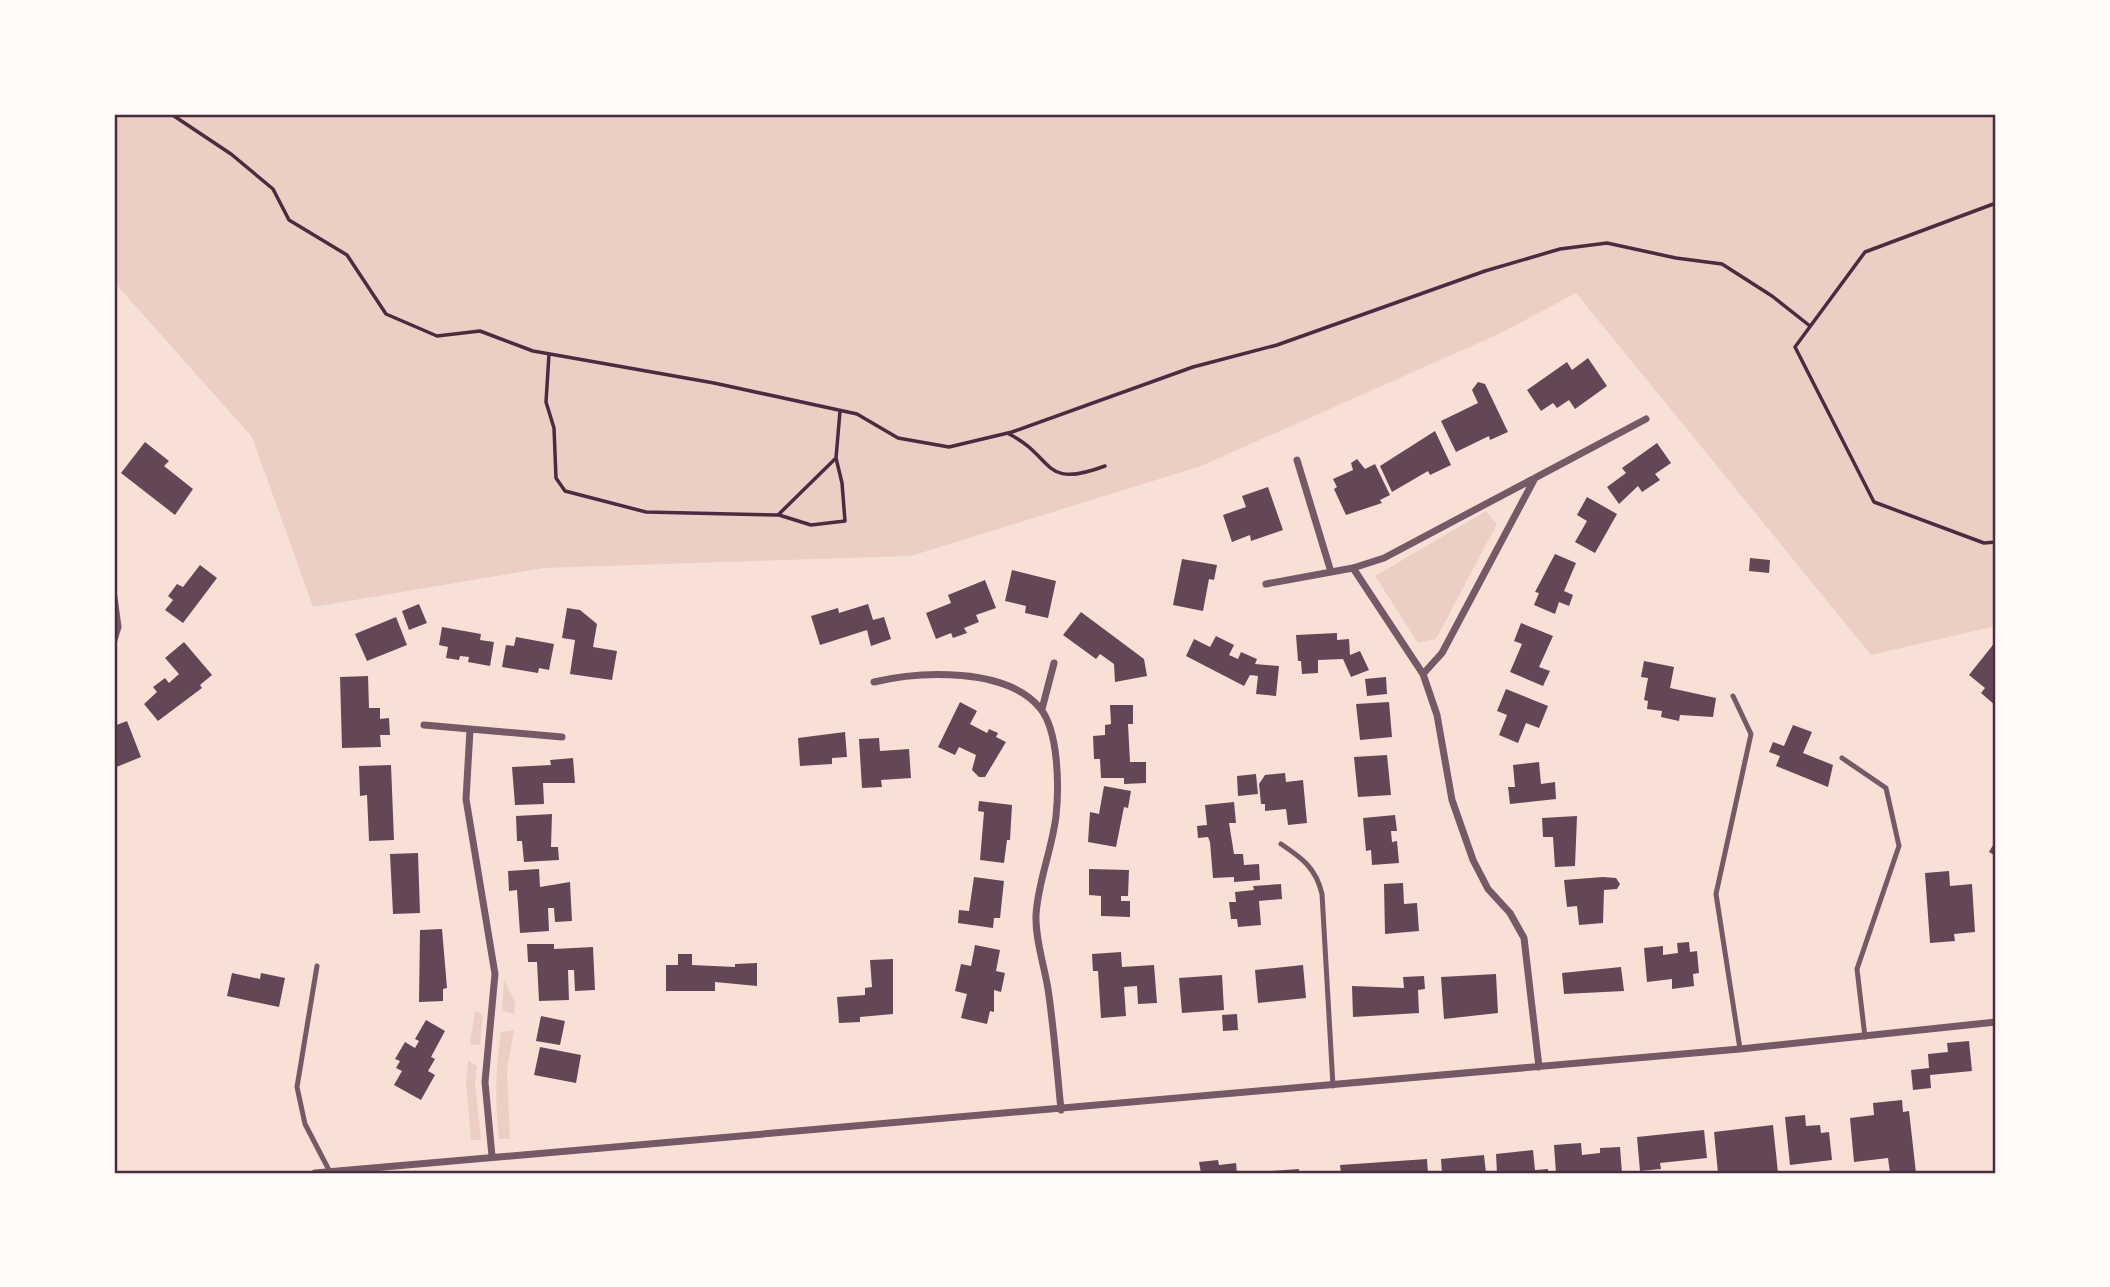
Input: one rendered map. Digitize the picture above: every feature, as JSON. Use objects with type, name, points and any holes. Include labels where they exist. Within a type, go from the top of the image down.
[{"type":"street","points":[[1266,584],[1353,568],[1384,558],[1646,419]]},
{"type":"street","points":[[1297,460],[1331,572]]},
{"type":"street","points":[[1423,674],[1442,653],[1535,478]]},
{"type":"street","points":[[1353,568],[1423,674],[1437,715],[1445,769],[1461,831],[1480,875],[1524,938],[1539,1067]]},
{"type":"street","points":[[114,597],[118,627],[114,640]]},
{"type":"street","points":[[1042,709],[1054,663]]},
{"type":"street","points":[[874,682],[929,673],[985,679],[1022,691],[1042,709],[1054,743],[1058,779],[1056,818],[1039,884],[1036,918],[1048,992],[1061,1110]]},
{"type":"street","points":[[424,725],[562,737]]},
{"type":"street","points":[[470,730],[466,799],[495,974],[485,1082],[492,1156]]},
{"type":"street","points":[[315,1173],[1333,1086],[1865,1038],[1996,1022]]},
{"type":"lane","points":[[1733,696],[1751,734],[1716,894],[1740,1049]]},
{"type":"lane","points":[[1842,758],[1886,788],[1899,846],[1857,969],[1865,1038]]},
{"type":"lane","points":[[1281,844],[1304,859],[1313,869],[1322,894],[1333,1086]]},
{"type":"lane","points":[[317,966],[297,1087],[305,1124],[330,1172]]},
{"type":"path","points":[[171,114],[231,154],[272,189],[289,220],[347,254],[386,314],[437,336],[480,331],[506,343],[549,354],[714,383],[857,414],[898,438],[949,447],[1007,433],[1193,367],[1278,345],[1485,271],[1560,249],[1607,243],[1676,258],[1722,264],[1772,296],[1810,326]]},
{"type":"path","points":[[1996,203],[1865,252],[1795,347],[1874,502],[1984,543],[1996,542]]},
{"type":"path","points":[[549,354],[546,402],[554,428],[556,478],[565,491],[646,512],[778,515],[811,525],[845,521],[842,483],[835,458],[840,411]]},
{"type":"path","points":[[1007,433],[1022,441],[1056,474],[1079,475],[1105,466]]},
{"type":"path","points":[[778,515],[835,458]]},
{"type":"shaded area","points":[[114,114],[1996,114],[1996,626],[1871,655],[1576,293],[1501,333],[1201,466],[911,556],[544,568],[313,607],[252,437],[114,282]]},
{"type":"shaded area","points":[[1486,511],[1497,524],[1436,639],[1418,643],[1375,576]]},
{"type":"shaded area","points":[[504,979],[515,1002],[514,1014],[502,1011]]},
{"type":"shaded area","points":[[475,1011],[483,1015],[480,1045],[470,1044]]},
{"type":"shaded area","points":[[514,1030],[507,1070],[510,1139],[499,1139],[496,1086],[499,1046],[501,1032]]},
{"type":"shaded area","points":[[468,1060],[477,1066],[475,1083],[481,1140],[471,1140],[466,1082]]},
{"type":"building","points":[[1588,358],[1607,386],[1575,409],[1569,400],[1557,408],[1553,403],[1541,411],[1527,390],[1567,362],[1572,370]]},
{"type":"building","points":[[1478,382],[1485,384],[1508,432],[1490,440],[1489,436],[1456,452],[1441,421],[1478,403],[1472,390]]},
{"type":"building","points":[[1435,431],[1451,465],[1430,475],[1428,471],[1392,492],[1380,466]]},
{"type":"building","points":[[145,442],[169,461],[164,466],[193,489],[175,515],[121,473]]},
{"type":"building","points":[[1657,443],[1671,463],[1655,474],[1660,480],[1642,492],[1638,486],[1619,504],[1607,487],[1626,473],[1622,468]]},
{"type":"building","points":[[1357,459],[1365,469],[1375,464],[1390,495],[1380,500],[1382,503],[1346,515],[1334,489],[1337,487],[1333,479],[1353,470],[1351,463]]},
{"type":"building","points":[[1268,487],[1283,530],[1251,541],[1250,535],[1232,542],[1223,515],[1246,507],[1242,496]]},
{"type":"building","points":[[1587,497],[1617,514],[1595,553],[1575,542],[1587,521],[1577,515]]},
{"type":"building","points":[[1555,554],[1576,563],[1564,591],[1573,595],[1569,606],[1559,602],[1555,614],[1534,605],[1539,593],[1535,592]]},
{"type":"building","points":[[1750,558],[1770,560],[1769,573],[1749,571]]},
{"type":"building","points":[[1182,559],[1217,565],[1214,580],[1209,579],[1203,611],[1173,605]]},
{"type":"building","points":[[200,565],[217,578],[183,623],[165,610],[173,600],[168,596],[177,584],[183,587]]},
{"type":"building","points":[[1012,570],[1056,581],[1048,618],[1025,613],[1026,606],[1005,601]]},
{"type":"building","points":[[985,580],[996,608],[976,615],[979,622],[964,628],[967,633],[953,638],[951,633],[936,639],[926,613],[951,603],[948,595]]},
{"type":"building","points":[[419,604],[427,623],[409,630],[402,611]]},
{"type":"building","points":[[868,604],[873,620],[884,617],[891,639],[871,646],[867,630],[820,645],[811,616],[838,608],[839,613]]},
{"type":"building","points":[[567,608],[580,610],[597,624],[593,647],[617,651],[612,680],[570,674],[575,640],[562,638]]},
{"type":"building","points":[[1081,612],[1144,659],[1147,676],[1115,682],[1114,664],[1100,654],[1096,659],[1063,635]]},
{"type":"building","points":[[396,617],[407,645],[367,661],[355,634]]},
{"type":"building","points":[[1521,623],[1553,636],[1539,667],[1550,671],[1543,686],[1510,672],[1522,644],[1514,641]]},
{"type":"building","points":[[442,627],[481,634],[480,640],[494,642],[490,666],[468,662],[469,657],[460,656],[459,660],[446,658],[448,647],[439,645]]},
{"type":"building","points":[[1337,633],[1337,640],[1349,639],[1350,655],[1360,651],[1369,670],[1351,677],[1343,659],[1318,660],[1318,673],[1302,674],[1296,635]]},
{"type":"building","points":[[1216,636],[1234,645],[1229,655],[1238,659],[1241,652],[1257,659],[1255,664],[1279,666],[1276,696],[1256,694],[1258,676],[1250,675],[1244,686],[1186,656],[1194,639],[1210,647]]},
{"type":"building","points":[[516,637],[554,644],[549,670],[539,668],[538,673],[502,667],[506,645],[514,646]]},
{"type":"building","points":[[1996,641],[1996,706],[1981,693],[1985,688],[1969,675]]},
{"type":"building","points":[[184,642],[212,675],[200,685],[202,688],[158,721],[144,704],[157,692],[153,687],[165,678],[169,683],[179,674],[165,658]]},
{"type":"building","points":[[1644,661],[1674,667],[1670,688],[1716,698],[1713,717],[1680,715],[1679,721],[1661,717],[1662,711],[1647,709],[1648,701],[1644,700],[1648,678],[1641,677]]},
{"type":"building","points":[[368,676],[369,708],[380,708],[380,719],[389,718],[390,735],[380,735],[381,747],[342,748],[340,677]]},
{"type":"building","points":[[1386,677],[1387,694],[1367,696],[1365,679]]},
{"type":"building","points":[[1506,689],[1548,706],[1539,728],[1526,723],[1518,743],[1499,735],[1507,715],[1497,711]]},
{"type":"building","points":[[960,702],[977,711],[970,724],[987,733],[989,729],[998,733],[996,737],[1006,742],[985,777],[979,777],[972,770],[976,755],[959,747],[955,755],[938,747]]},
{"type":"building","points":[[1389,702],[1392,737],[1360,740],[1356,704]]},
{"type":"building","points":[[1110,705],[1133,705],[1133,724],[1128,724],[1130,762],[1146,762],[1146,783],[1124,784],[1124,778],[1101,778],[1100,759],[1094,759],[1093,736],[1105,735],[1105,725],[1111,724]]},
{"type":"building","points":[[127,721],[141,757],[114,768],[114,726]]},
{"type":"building","points":[[1793,725],[1812,732],[1803,753],[1833,765],[1828,787],[1776,766],[1780,756],[1769,752],[1773,742],[1784,746]]},
{"type":"building","points":[[845,732],[847,757],[832,758],[832,764],[800,766],[798,738]]},
{"type":"building","points":[[879,738],[880,751],[909,749],[911,778],[881,780],[882,787],[862,788],[859,739]]},
{"type":"building","points":[[1387,755],[1391,795],[1358,797],[1354,757]]},
{"type":"building","points":[[573,758],[575,783],[543,783],[544,804],[515,805],[512,767],[551,765],[550,760]]},
{"type":"building","points":[[1539,762],[1541,784],[1555,782],[1556,799],[1510,804],[1508,787],[1515,787],[1513,765]]},
{"type":"building","points":[[391,765],[394,840],[369,841],[367,795],[360,796],[359,766]]},
{"type":"building","points":[[1285,773],[1286,782],[1303,780],[1307,823],[1288,825],[1286,809],[1265,811],[1265,804],[1261,804],[1259,784],[1265,775]]},
{"type":"building","points":[[1256,774],[1258,794],[1238,796],[1237,776]]},
{"type":"building","points":[[1104,786],[1131,791],[1128,808],[1124,807],[1116,847],[1088,842],[1090,812],[1099,814]]},
{"type":"building","points":[[979,801],[1012,805],[1010,840],[1007,840],[1004,863],[980,860],[984,812],[978,811]]},
{"type":"building","points":[[1234,802],[1236,823],[1229,823],[1234,854],[1243,854],[1244,865],[1259,864],[1260,880],[1234,882],[1234,877],[1213,878],[1210,842],[1208,837],[1198,838],[1197,826],[1207,825],[1205,805]]},
{"type":"building","points":[[552,814],[551,847],[558,847],[559,860],[524,862],[522,841],[517,841],[516,816]]},
{"type":"building","points":[[1395,815],[1397,831],[1391,831],[1392,842],[1397,841],[1399,863],[1372,865],[1371,850],[1366,851],[1363,818]]},
{"type":"building","points":[[1577,816],[1575,866],[1555,867],[1553,837],[1543,837],[1542,818]]},
{"type":"building","points":[[1996,840],[1996,856],[1989,852]]},
{"type":"building","points":[[418,853],[420,913],[393,914],[390,854]]},
{"type":"building","points":[[539,869],[540,887],[570,882],[572,921],[555,922],[554,908],[548,908],[549,931],[520,933],[517,890],[509,891],[508,871]]},
{"type":"building","points":[[1089,869],[1129,870],[1128,896],[1121,896],[1121,901],[1130,901],[1130,917],[1101,916],[1101,896],[1089,895]]},
{"type":"building","points":[[1949,871],[1950,886],[1972,884],[1975,932],[1954,934],[1955,941],[1930,943],[1925,873]]},
{"type":"building","points":[[974,877],[1004,881],[1000,918],[994,918],[993,928],[958,923],[959,910],[969,911]]},
{"type":"building","points":[[1616,878],[1620,884],[1617,889],[1604,890],[1603,923],[1579,925],[1577,906],[1567,907],[1564,880]]},
{"type":"building","points":[[1403,883],[1404,904],[1417,903],[1419,931],[1385,934],[1384,884]]},
{"type":"building","points":[[1281,884],[1282,899],[1259,901],[1261,925],[1238,927],[1237,919],[1231,919],[1229,902],[1236,902],[1235,892],[1254,890],[1253,886]]},
{"type":"building","points":[[442,929],[447,988],[443,989],[443,1001],[419,1002],[420,930]]},
{"type":"building","points":[[1689,942],[1690,952],[1697,951],[1699,973],[1693,974],[1694,986],[1672,989],[1672,979],[1647,982],[1644,948],[1663,946],[1663,955],[1678,953],[1677,943]]},
{"type":"building","points":[[527,944],[554,944],[554,949],[593,947],[595,990],[575,991],[574,970],[568,970],[569,1000],[539,1001],[537,962],[528,962]]},
{"type":"building","points":[[975,945],[1000,950],[996,971],[1005,973],[1001,992],[994,990],[994,1012],[990,1011],[987,1024],[961,1018],[967,994],[955,991],[961,964],[971,966]]},
{"type":"building","points":[[1121,952],[1122,967],[1154,965],[1157,1003],[1138,1004],[1137,986],[1124,987],[1126,1016],[1101,1018],[1098,971],[1093,971],[1092,954]]},
{"type":"building","points":[[678,954],[692,954],[692,965],[735,967],[735,964],[757,963],[757,986],[715,982],[715,991],[666,991],[666,965],[678,965]]},
{"type":"building","points":[[893,959],[893,1014],[860,1017],[860,1022],[839,1023],[837,997],[865,995],[865,988],[872,987],[870,960]]},
{"type":"building","points":[[1303,965],[1306,998],[1258,1003],[1255,970]]},
{"type":"building","points":[[1621,967],[1624,991],[1564,994],[1562,973]]},
{"type":"building","points":[[232,973],[260,979],[261,973],[285,978],[279,1007],[227,996]]},
{"type":"building","points":[[1496,974],[1498,1013],[1444,1019],[1441,977]]},
{"type":"building","points":[[1222,975],[1224,1010],[1182,1013],[1179,978]]},
{"type":"building","points":[[1424,976],[1425,989],[1418,990],[1419,1013],[1353,1017],[1352,986],[1404,988],[1403,977]]},
{"type":"building","points":[[1237,1014],[1238,1030],[1223,1031],[1222,1015]]},
{"type":"building","points":[[541,1016],[565,1021],[560,1045],[536,1041]]},
{"type":"building","points":[[426,1020],[445,1031],[431,1057],[435,1059],[428,1071],[435,1075],[421,1100],[394,1085],[402,1071],[396,1068],[400,1061],[395,1059],[405,1042],[415,1048],[419,1041],[415,1039]]},
{"type":"building","points":[[1969,1041],[1972,1071],[1930,1075],[1931,1088],[1913,1090],[1911,1070],[1929,1068],[1928,1054],[1948,1052],[1947,1043]]},
{"type":"building","points":[[540,1047],[581,1055],[576,1083],[534,1075]]},
{"type":"building","points":[[1902,1100],[1903,1112],[1909,1111],[1916,1173],[1890,1173],[1888,1158],[1854,1162],[1850,1118],[1874,1115],[1873,1103]]},
{"type":"building","points":[[1805,1115],[1806,1126],[1820,1125],[1821,1133],[1829,1132],[1832,1160],[1790,1165],[1785,1117]]},
{"type":"building","points":[[1773,1125],[1778,1173],[1718,1173],[1714,1132]]},
{"type":"building","points":[[1704,1130],[1707,1158],[1660,1163],[1661,1169],[1640,1171],[1637,1137]]},
{"type":"building","points":[[1581,1143],[1582,1155],[1600,1153],[1600,1148],[1620,1147],[1622,1173],[1556,1173],[1554,1145]]},
{"type":"building","points":[[1533,1150],[1535,1170],[1548,1169],[1548,1173],[1497,1173],[1496,1154]]},
{"type":"building","points":[[1484,1155],[1486,1173],[1442,1173],[1441,1159]]},
{"type":"building","points":[[1427,1159],[1428,1173],[1341,1173],[1340,1165]]},
{"type":"building","points":[[1218,1160],[1219,1165],[1236,1163],[1237,1173],[1201,1173],[1199,1162]]},
{"type":"building","points":[[1299,1169],[1299,1173],[1271,1171]]}]
